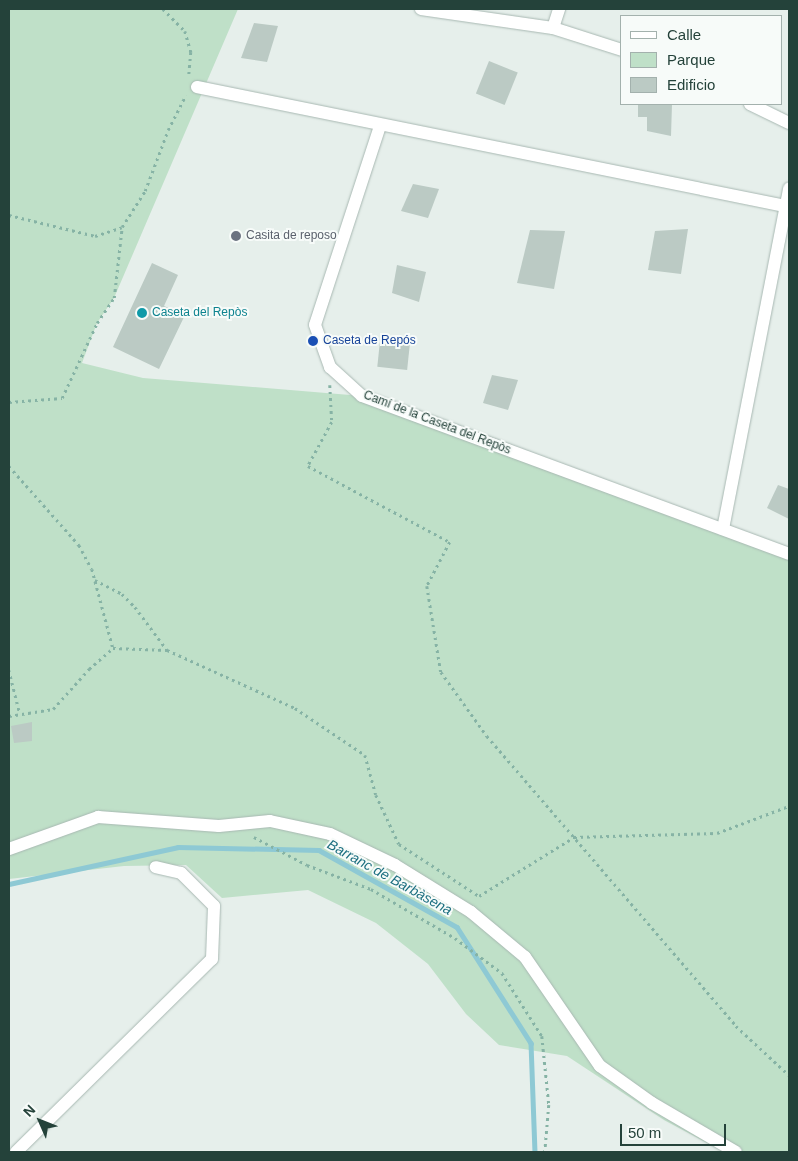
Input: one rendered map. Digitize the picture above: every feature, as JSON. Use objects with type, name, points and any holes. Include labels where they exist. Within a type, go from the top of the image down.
[{"type":"street","points":[[421,9],[553,28],[620,49]]},
{"type":"street","points":[[553,28],[559,9]]},
{"type":"street","points":[[193,89],[785,206]]},
{"type":"street","points":[[752,105],[789,123]]},
{"type":"street","name":"Camí de la Caseta del Repòs","points":[[380,126],[315,325],[330,367],[362,396],[789,554]]},
{"type":"street","points":[[724,529],[789,188]]},
{"type":"street","points":[[9,849],[98,817],[230,825],[270,821],[330,834],[396,865],[471,912],[524,957],[600,1066],[652,1103],[736,1152]]},
{"type":"street","points":[[16,1152],[212,959],[214,906],[181,873],[156,867]]},
{"type":"path","points":[[9,402],[62,398],[98,323],[114,298],[122,226],[146,191],[168,130],[193,89],[191,52],[185,32],[163,9]]},
{"type":"path","points":[[9,215],[95,236],[122,226]]},
{"type":"path","points":[[330,367],[332,422],[308,466],[450,542],[427,586],[441,672],[487,736],[736,1026],[789,1075]]},
{"type":"path","points":[[9,466],[79,545],[95,580],[113,648]]},
{"type":"path","points":[[95,580],[129,601],[167,650]]},
{"type":"path","points":[[9,716],[54,709],[89,668],[113,648],[167,650],[295,708],[364,755],[376,795],[399,844],[479,896],[574,837],[717,833],[789,806]]},
{"type":"path","points":[[9,670],[20,714]]},
{"type":"path","points":[[230,825],[307,864],[371,889],[455,938],[502,973],[542,1036],[549,1105],[545,1152]]},
{"type":"green space","points":[[9,9],[238,9],[114,298],[97,323],[82,363],[143,378],[362,396],[789,549],[789,1152],[724,1152],[664,1120],[567,1056],[499,1045],[466,1014],[428,964],[376,923],[308,890],[222,898],[186,865],[124,866],[9,879]]},
{"type":"building","points":[[254,23],[278,26],[267,62],[241,58]]},
{"type":"building","points":[[489,61],[518,73],[505,105],[476,93]]},
{"type":"building","points":[[638,105],[672,105],[671,136],[647,131],[647,117],[638,117]]},
{"type":"building","points":[[413,184],[439,189],[428,218],[401,211]]},
{"type":"building","points":[[688,229],[681,274],[648,270],[655,231]]},
{"type":"building","points":[[530,230],[565,231],[554,289],[517,283]]},
{"type":"building","points":[[152,263],[178,275],[164,306],[185,315],[159,369],[113,347]]},
{"type":"building","points":[[397,265],[426,272],[419,302],[392,293]]},
{"type":"building","points":[[380,341],[410,344],[407,370],[377,367]]},
{"type":"building","points":[[492,375],[518,380],[508,410],[483,403]]},
{"type":"building","points":[[778,485],[789,489],[789,519],[767,508]]},
{"type":"building","points":[[32,722],[32,741],[14,743],[11,726]]},
{"type":"waterway","name":"Barranc de Barbàsena","points":[[9,884],[178,847],[319,850],[457,927],[531,1043],[535,1152]]},
{"type":"place","name":"Casita de reposo","points":[[236,236]]},
{"type":"place","name":"Caseta del Repòs","points":[[142,313]]},
{"type":"place","name":"Caseta de Repós","points":[[313,341]]}]
